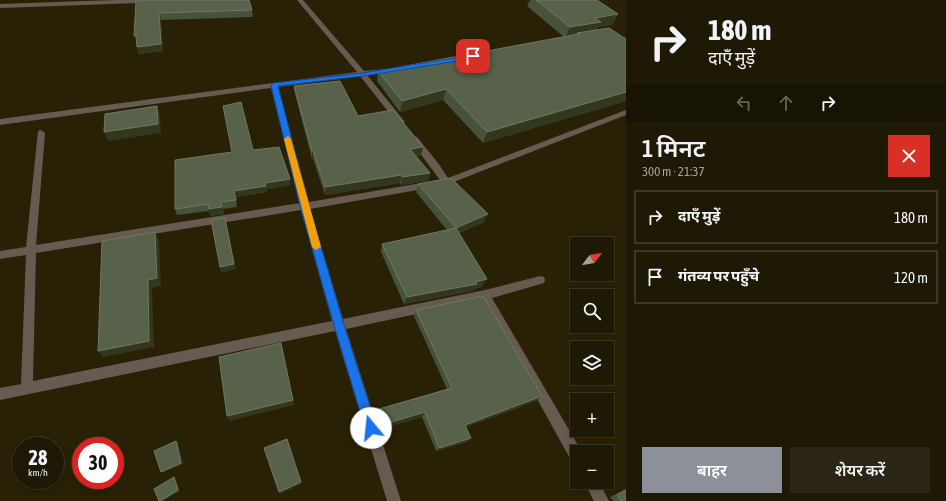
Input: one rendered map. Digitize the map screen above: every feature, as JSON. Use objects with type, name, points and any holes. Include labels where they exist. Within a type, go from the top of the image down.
[{"type":"street","points":[[0,6],[166,0]]},
{"type":"street","points":[[300,0],[363,74],[435,165],[446,182]]},
{"type":"street","points":[[0,122],[403,68]]},
{"type":"street","points":[[274,85],[305,206],[339,325],[394,501]]},
{"type":"street","points":[[0,255],[417,188],[446,182],[626,112]]},
{"type":"street","points":[[27,388],[31,250],[42,133]]},
{"type":"street","points":[[0,394],[485,295],[540,280]]},
{"type":"street","points":[[485,295],[570,445]]},
{"type":"street","points":[[596,489],[602,501]]},
{"type":"building","points":[[136,0],[249,0],[252,10],[159,13],[161,44],[137,47],[136,36],[134,36]]},
{"type":"building","points":[[536,0],[597,0],[618,14],[595,18],[601,22],[570,27]]},
{"type":"building","points":[[609,28],[626,39],[626,92],[487,132],[446,89],[402,101],[378,71],[579,34],[577,33]]},
{"type":"building","points":[[340,81],[358,116],[393,110],[423,147],[410,149],[430,173],[402,177],[402,175],[325,187],[313,150],[312,151],[294,86]]},
{"type":"building","points":[[241,102],[253,150],[279,147],[290,179],[265,183],[266,186],[234,191],[236,200],[221,202],[222,207],[209,209],[208,204],[175,209],[175,160],[232,152],[223,106]]},
{"type":"building","points":[[157,106],[158,124],[104,132],[105,114]]},
{"type":"building","points":[[451,178],[488,214],[456,228],[418,184]]},
{"type":"building","points":[[225,218],[234,264],[220,267],[211,220]]},
{"type":"building","points":[[456,228],[487,279],[475,282],[477,284],[407,297],[382,244]]},
{"type":"building","points":[[155,232],[157,278],[148,280],[149,341],[98,351],[102,241]]},
{"type":"building","points":[[483,296],[542,396],[465,425],[471,438],[439,448],[425,412],[385,424],[379,409],[452,388],[416,310]]},
{"type":"building","points":[[281,343],[293,400],[227,416],[219,357]]},
{"type":"building","points":[[287,439],[301,482],[279,492],[264,448]]},
{"type":"building","points":[[176,441],[181,463],[161,472],[154,451]]},
{"type":"building","points":[[174,477],[178,490],[159,501],[154,489]]},
{"type":"building","points":[[626,490],[626,501],[621,501],[617,495]]},
{"type":"slow traffic","points":[[288,139],[316,247]]},
{"type":"route","points":[[371,428],[339,325],[305,206],[274,85],[363,74],[473,56]]}]
